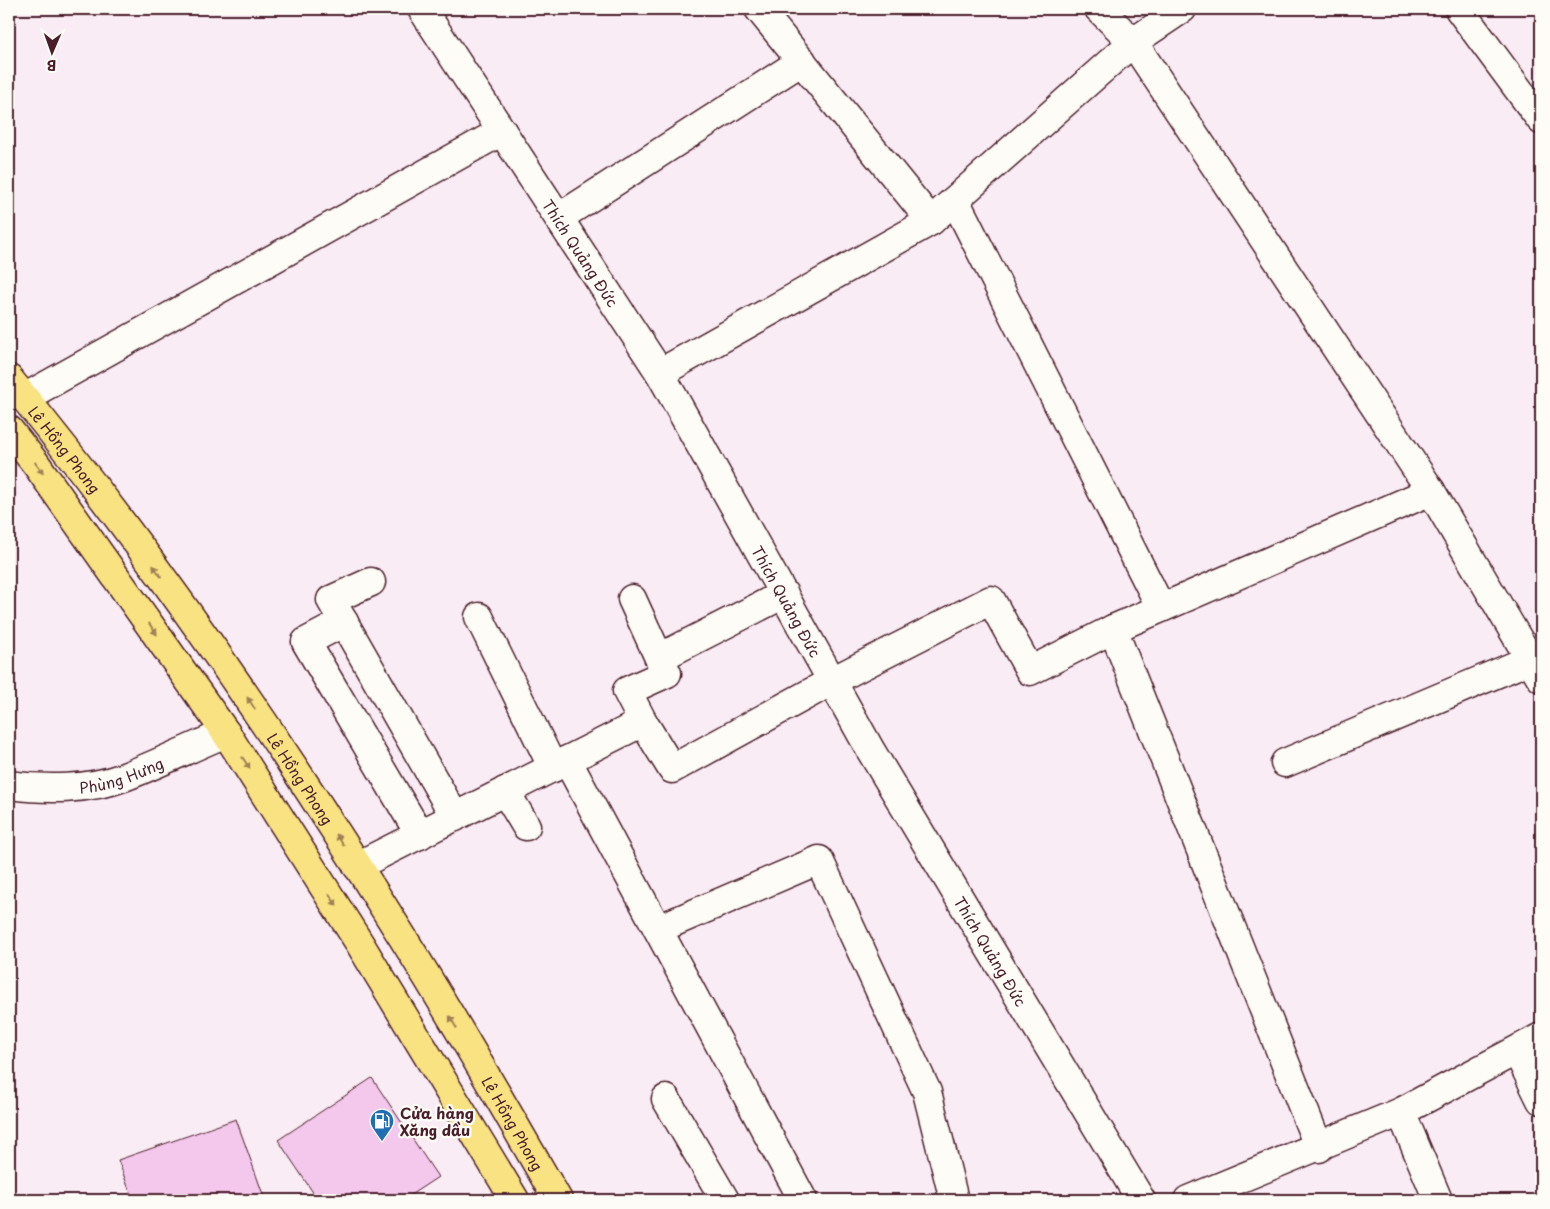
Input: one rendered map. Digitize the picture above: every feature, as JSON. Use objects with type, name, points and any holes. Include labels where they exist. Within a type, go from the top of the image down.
[{"type":"main road","name":"Lê Hồng Phong","points":[[16,388],[94,485],[219,656],[394,923],[558,1200]]},
{"type":"main road","points":[[9,430],[36,464],[226,733],[360,944],[515,1200]]},
{"type":"main road","points":[[360,944],[394,923]]},
{"type":"main road","points":[[438,1072],[472,1053]]},
{"type":"street","name":"Thích Quảng Đức","points":[[422,9],[560,217],[660,373],[871,751],[1141,1200]]},
{"type":"street","points":[[758,9],[931,221]]},
{"type":"street","points":[[1099,9],[1134,42],[1431,491],[1536,669],[1285,763]]},
{"type":"street","points":[[660,373],[931,221],[1134,42],[1182,9]]},
{"type":"street","points":[[1472,13],[1541,120]]},
{"type":"street","points":[[560,217],[802,61]]},
{"type":"street","points":[[16,388],[502,131]]},
{"type":"street","points":[[955,200],[1162,608]]},
{"type":"street","points":[[632,599],[667,673],[627,691],[672,769],[832,682],[991,600],[1030,671],[1112,629],[1431,491]]},
{"type":"street","points":[[371,582],[331,600],[455,817]]},
{"type":"street","points":[[660,658],[784,594]]},
{"type":"street","points":[[479,617],[560,764],[658,929],[803,1200]]},
{"type":"street","points":[[344,622],[306,642],[420,835]]},
{"type":"street","points":[[1112,629],[1319,1148]]},
{"type":"street","points":[[357,866],[644,722]]},
{"type":"street","name":"Phùng Hưng","points":[[9,784],[52,787],[87,786],[122,778],[226,733]]},
{"type":"street","points":[[506,791],[526,826]]},
{"type":"street","points":[[658,929],[818,860],[927,1092],[954,1200]]},
{"type":"street","points":[[1188,1200],[1319,1148],[1401,1112],[1541,1037]]},
{"type":"street","points":[[1517,1051],[1541,1100]]},
{"type":"street","points":[[666,1099],[725,1200]]},
{"type":"street","points":[[1401,1112],[1438,1200]]},
{"type":"building","points":[[372,1078],[438,1177],[403,1200],[318,1200],[278,1140]]},
{"type":"building","points":[[236,1119],[265,1200],[133,1200],[118,1160]]},
{"type":"place","name":"Cửa hàng Xăng dầu","points":[[382,1142]]}]
